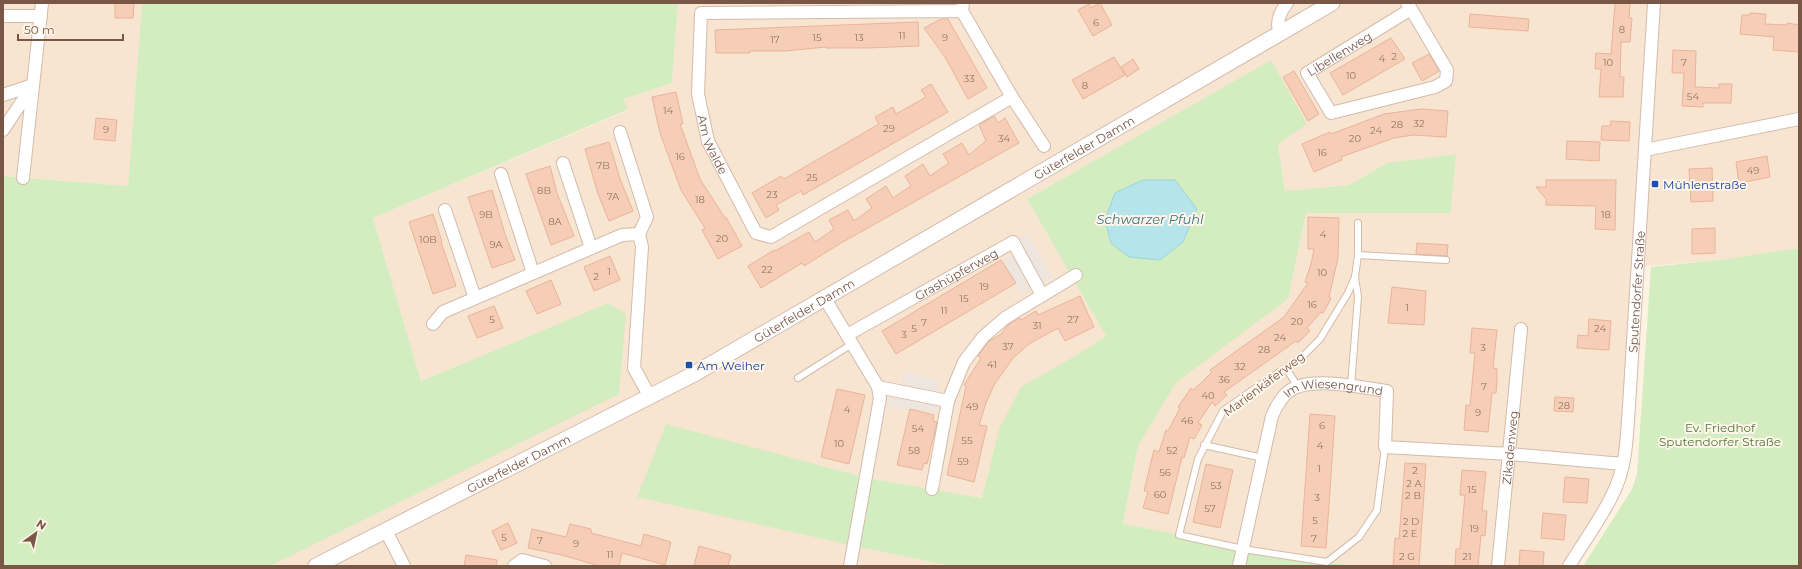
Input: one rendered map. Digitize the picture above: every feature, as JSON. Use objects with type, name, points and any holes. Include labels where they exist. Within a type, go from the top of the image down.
[{"type":"street","points":[[23,178],[32,85],[42,16],[42,3]]},
{"type":"street","points":[[1280,33],[1277,27],[1281,11],[1286,3]]},
{"type":"street","name":"Güterfelder Damm","points":[[316,566],[694,374],[824,297],[1332,3]]},
{"type":"street","name":"Sputendorfer Straße","points":[[1569,566],[1613,494],[1620,478],[1623,464],[1629,406],[1654,3]]},
{"type":"street","name":"Libellenweg","points":[[1409,6],[1447,70],[1446,81],[1435,87],[1331,113],[1307,73],[1409,6]]},
{"type":"street","name":"Am Walde","points":[[1012,97],[771,237],[756,233],[708,142],[698,94],[701,13],[962,7],[1012,97],[1044,146]]},
{"type":"street","points":[[3,16],[42,16]]},
{"type":"street","points":[[3,95],[32,85]]},
{"type":"street","points":[[3,130],[32,85]]},
{"type":"street","points":[[1645,150],[1799,120]]},
{"type":"street","points":[[620,132],[647,217],[639,234],[642,247],[634,368],[650,397]]},
{"type":"street","points":[[563,163],[591,248]]},
{"type":"street","points":[[501,174],[533,273]]},
{"type":"street","points":[[445,210],[475,298]]},
{"type":"street","points":[[433,324],[443,312],[475,298],[622,235],[639,234]]},
{"type":"street","name":"Grashüpferweg","points":[[849,340],[1013,242],[1042,295]]},
{"type":"street","points":[[932,489],[948,401],[964,362],[983,337],[1005,318],[1076,275]]},
{"type":"street","points":[[824,297],[878,387],[880,398],[850,566]]},
{"type":"street","name":"Zikadenweg","points":[[1498,566],[1521,329]]},
{"type":"street","name":"Im Wiesengrund","points":[[1239,566],[1272,416],[1277,404],[1289,391],[1298,386],[1311,383],[1351,386],[1387,391],[1385,448]]},
{"type":"street","points":[[878,387],[948,401]]},
{"type":"street","points":[[1385,448],[1510,454],[1623,464]]},
{"type":"street","points":[[386,531],[404,566]]},
{"type":"street","points":[[514,566],[522,560],[545,566]]},
{"type":"lane","name":"Marienkäferweg","points":[[1243,548],[1179,535],[1198,459],[1223,411],[1257,386],[1302,357],[1320,339],[1348,293],[1355,277],[1358,255],[1358,223]]},
{"type":"lane","points":[[1358,255],[1446,260]]},
{"type":"lane","points":[[1351,386],[1358,298],[1355,277]]},
{"type":"lane","points":[[798,378],[849,340]]},
{"type":"lane","points":[[1286,368],[1298,386]]},
{"type":"lane","points":[[1204,445],[1263,458]]},
{"type":"lane","points":[[1243,548],[1327,562],[1359,537],[1377,510],[1385,448]]},
{"type":"shaded area","points":[[3,3],[142,3],[128,186],[3,176]]},
{"type":"shaded area","points":[[678,3],[1799,3],[1799,248],[1719,260],[1637,267],[1623,464],[1569,566],[1360,566],[1327,562],[1123,525],[1138,446],[1176,383],[1288,299],[1306,212],[1451,213],[1456,154],[1387,163],[1349,185],[1285,191],[1278,144],[1271,60],[1027,199],[1106,336],[1077,355],[999,429],[982,498],[867,478],[637,496],[854,546],[951,566],[270,566],[288,557],[608,303],[421,381],[373,218],[627,111],[624,99],[672,83]]},
{"type":"shaded area","points":[[1027,234],[1053,277],[1042,283],[1017,240]]},
{"type":"shaded area","points":[[1012,255],[1030,288],[1021,293],[1003,261]]},
{"type":"shaded area","points":[[905,372],[940,381],[937,393],[902,384]]},
{"type":"shaded area","points":[[889,398],[938,404],[937,413],[888,407]]},
{"type":"green space","points":[[142,3],[678,3],[672,83],[624,99],[627,110],[373,218],[421,381],[608,303],[626,314],[619,394],[270,566],[3,566],[3,176],[128,186]]},
{"type":"green space","points":[[1271,60],[1307,124],[1278,144],[1285,191],[1349,185],[1387,163],[1456,154],[1451,213],[1306,213],[1288,299],[1176,383],[1138,446],[1123,524],[1327,562],[1360,566],[951,566],[854,546],[637,497],[666,424],[867,478],[982,498],[999,429],[1021,387],[1077,355],[1106,336],[1027,199]]},
{"type":"green space","name":"Ev. Friedhof Sputendorfer Straße","points":[[1799,248],[1799,566],[1583,566],[1632,489],[1637,474],[1651,267],[1719,260]]},
{"type":"water","name":"Schwarzer Pfuhl","points":[[1143,180],[1175,180],[1197,209],[1183,242],[1160,260],[1129,257],[1111,243],[1105,220],[1115,193]]},
{"type":"building","points":[[115,3],[134,3],[133,18],[115,18]]},
{"type":"building","points":[[1100,3],[1112,25],[1093,36],[1078,10],[1089,4],[1091,8]]},
{"type":"building","points":[[1615,3],[1630,3],[1629,18],[1632,18],[1630,42],[1621,42],[1620,77],[1624,77],[1623,97],[1599,97],[1601,69],[1595,69],[1596,53],[1611,54]]},
{"type":"building","points":[[1750,13],[1766,14],[1765,24],[1787,25],[1787,23],[1799,25],[1799,52],[1773,50],[1774,37],[1740,34],[1742,15],[1749,15]]},
{"type":"building","points":[[1470,14],[1529,19],[1528,31],[1469,27]]},
{"type":"building","points":[[941,19],[948,19],[987,88],[968,99],[945,57],[924,28]]},
{"type":"building","points":[[918,22],[919,46],[867,48],[826,47],[785,51],[750,51],[750,53],[716,53],[715,30]]},
{"type":"building","points":[[1391,38],[1405,59],[1343,95],[1330,73]]},
{"type":"building","points":[[1673,50],[1696,51],[1695,87],[1719,88],[1719,84],[1732,84],[1731,103],[1703,103],[1703,107],[1682,106],[1684,73],[1672,73]]},
{"type":"building","points":[[1429,54],[1439,71],[1422,81],[1412,63]]},
{"type":"building","points":[[1114,57],[1125,75],[1083,99],[1072,80]]},
{"type":"building","points":[[1133,59],[1139,69],[1127,77],[1121,67]]},
{"type":"building","points":[[1294,71],[1319,114],[1308,121],[1283,77]]},
{"type":"building","points":[[931,84],[948,112],[803,195],[801,191],[776,205],[779,210],[766,218],[752,193],[781,176],[784,179],[879,124],[875,117],[893,107],[896,114],[926,97],[921,90]]},
{"type":"building","points":[[676,92],[683,124],[680,124],[700,179],[725,218],[726,217],[742,246],[718,259],[702,230],[705,228],[681,190],[660,133],[652,97]]},
{"type":"building","points":[[1421,109],[1448,111],[1446,137],[1413,135],[1394,138],[1341,157],[1342,160],[1314,172],[1302,144],[1330,132],[1331,134],[1384,114]]},
{"type":"building","points":[[994,116],[998,123],[1005,118],[1019,143],[841,243],[804,266],[802,263],[761,288],[748,266],[774,250],[775,251],[809,232],[815,242],[834,229],[829,220],[848,210],[854,221],[872,208],[866,199],[886,186],[893,198],[911,186],[905,176],[923,164],[930,176],[949,163],[943,154],[962,143],[969,155],[986,141],[979,125]]},
{"type":"building","points":[[96,118],[117,120],[115,141],[94,139]]},
{"type":"building","points":[[1611,121],[1630,122],[1629,141],[1601,140],[1602,126],[1610,126]]},
{"type":"building","points":[[1567,141],[1600,142],[1599,161],[1566,159]]},
{"type":"building","points":[[609,142],[620,179],[633,211],[609,221],[598,194],[585,149]]},
{"type":"building","points":[[1767,156],[1770,177],[1739,183],[1736,162]]},
{"type":"building","points":[[550,166],[557,193],[574,236],[551,245],[526,174]]},
{"type":"building","points":[[1712,168],[1713,201],[1691,202],[1689,169]]},
{"type":"building","points":[[1546,180],[1616,180],[1615,230],[1595,229],[1596,206],[1546,205],[1546,199],[1536,187],[1546,187]]},
{"type":"building","points":[[492,190],[505,234],[515,260],[492,268],[468,197]]},
{"type":"building","points":[[433,214],[456,286],[433,294],[409,222]]},
{"type":"building","points":[[1308,217],[1339,218],[1338,258],[1329,297],[1331,298],[1327,306],[1323,313],[1321,312],[1307,328],[1310,331],[1298,343],[1296,341],[1224,392],[1227,395],[1215,406],[1212,402],[1198,423],[1202,425],[1194,439],[1190,437],[1184,458],[1182,457],[1168,514],[1143,508],[1148,492],[1144,491],[1154,450],[1159,452],[1166,430],[1168,431],[1180,408],[1178,407],[1191,388],[1193,390],[1212,372],[1210,370],[1284,317],[1308,283],[1305,282],[1314,249],[1308,249]]},
{"type":"building","points":[[1715,228],[1715,253],[1692,254],[1692,229]]},
{"type":"building","points":[[1417,243],[1448,245],[1447,256],[1416,254]]},
{"type":"building","points":[[610,256],[620,280],[594,291],[584,267]]},
{"type":"building","points":[[1001,260],[1016,283],[896,354],[882,331]]},
{"type":"building","points":[[551,280],[561,304],[537,314],[526,291]]},
{"type":"building","points":[[1392,287],[1426,291],[1424,325],[1388,323]]},
{"type":"building","points":[[1080,296],[1094,327],[1065,341],[1058,328],[1029,344],[1013,358],[994,385],[979,425],[987,426],[974,482],[947,475],[966,386],[964,385],[981,358],[978,356],[988,342],[1001,334],[1009,324],[1020,318],[1021,320],[1036,311],[1038,315]]},
{"type":"building","points":[[494,306],[503,328],[477,338],[468,316]]},
{"type":"building","points":[[1589,319],[1611,321],[1609,350],[1577,348],[1578,335],[1588,336]]},
{"type":"building","points":[[1472,328],[1497,330],[1493,368],[1497,369],[1496,393],[1492,393],[1488,432],[1464,430],[1466,405],[1470,406],[1475,353],[1470,353]]},
{"type":"building","points":[[837,389],[865,395],[849,464],[821,457]]},
{"type":"building","points":[[1555,397],[1574,398],[1573,412],[1554,411]]},
{"type":"building","points":[[910,409],[934,415],[933,421],[937,422],[927,464],[924,463],[922,470],[897,465]]},
{"type":"building","points":[[1310,414],[1335,416],[1326,548],[1301,546]]},
{"type":"building","points":[[1405,463],[1426,464],[1419,566],[1393,566],[1395,538],[1399,539]]},
{"type":"building","points":[[1206,464],[1233,470],[1220,528],[1193,522]]},
{"type":"building","points":[[1462,470],[1486,472],[1482,511],[1487,511],[1485,536],[1481,535],[1478,566],[1455,566],[1456,549],[1460,549],[1465,495],[1460,495]]},
{"type":"building","points":[[1565,477],[1589,479],[1587,503],[1563,502]]},
{"type":"building","points":[[1543,513],[1566,515],[1564,540],[1541,538]]},
{"type":"building","points":[[508,523],[517,543],[501,550],[492,531]]},
{"type":"building","points":[[570,524],[591,529],[591,533],[641,546],[644,534],[671,542],[665,565],[622,553],[619,566],[599,566],[562,555],[528,548],[532,529],[566,537]]},
{"type":"building","points":[[699,546],[731,555],[728,566],[694,566]]},
{"type":"building","points":[[1520,550],[1544,552],[1543,566],[1519,566]]},
{"type":"building","points":[[466,555],[497,560],[496,566],[464,566]]},
{"type":"place","name":"Mühlenstraße","points":[[1655,184]]},
{"type":"place","name":"Am Weiher","points":[[689,365]]}]
